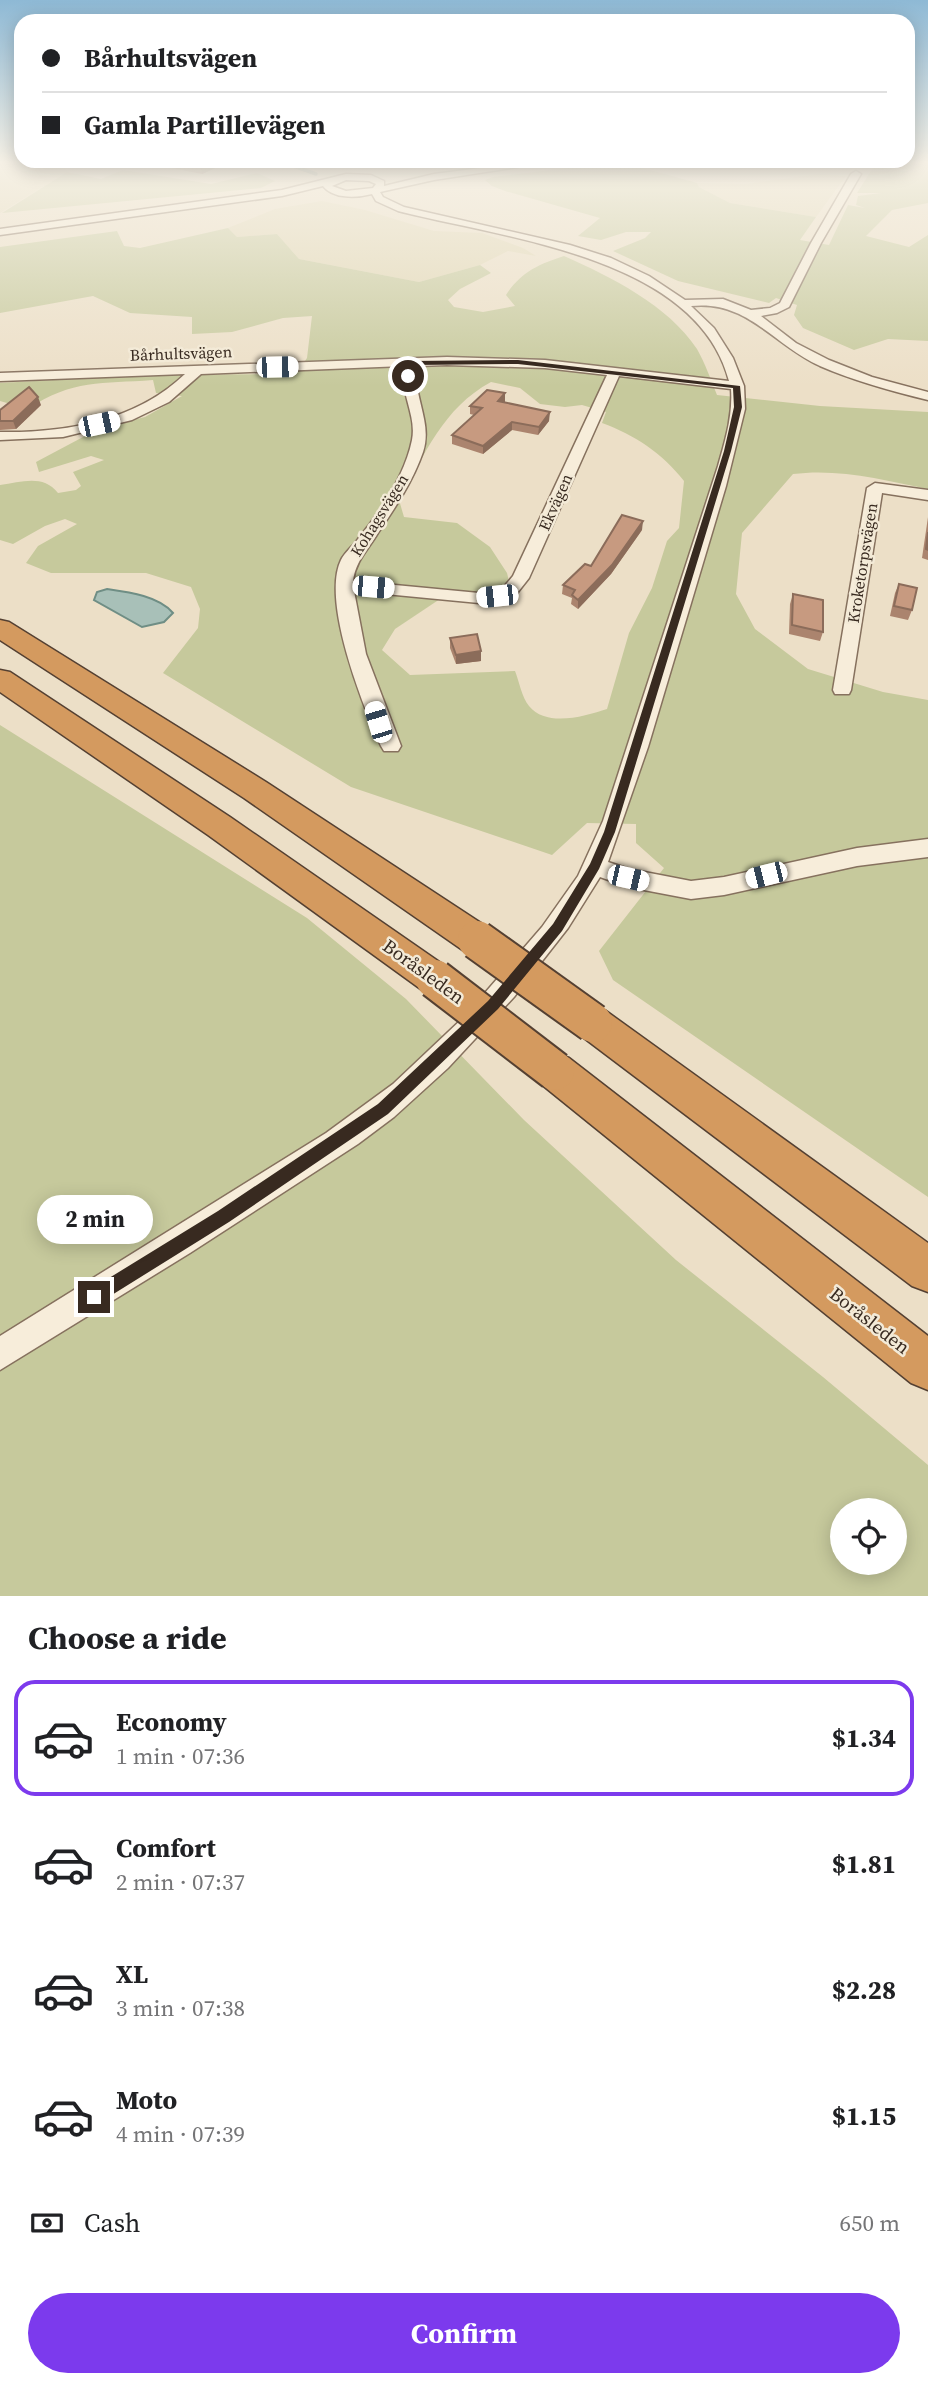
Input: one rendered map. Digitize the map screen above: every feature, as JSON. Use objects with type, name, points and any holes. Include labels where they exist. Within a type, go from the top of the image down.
[{"type":"highway","points":[[0,628],[255,790],[477,940],[928,1270]]},
{"type":"highway","name":"Boråsleden","points":[[0,679],[219,826],[435,979],[928,1366]]},
{"type":"street","points":[[0,1354],[187,1240],[383,1109],[493,1005],[557,927],[595,866],[610,832],[720,478],[738,407],[737,386],[721,346],[710,330],[681,304],[642,279],[598,258],[526,237]]},
{"type":"street","points":[[752,313],[773,311],[785,305],[819,237]]},
{"type":"street","points":[[681,304],[722,301],[739,305],[792,346],[832,366],[886,386],[928,396]]},
{"type":"street","name":"Bårhultsvägen","points":[[0,377],[518,362],[614,373]]},
{"type":"street","name":"Kohagsvägen","points":[[391,746],[378,722],[351,635],[346,585],[349,562],[375,526],[409,467],[420,438],[417,415],[409,394],[408,376],[411,363]]},
{"type":"street","points":[[0,436],[35,436],[118,420],[166,398],[197,370]]},
{"type":"street","points":[[614,373],[737,386]]},
{"type":"street","name":"Ekvägen","points":[[346,585],[480,597],[508,593],[521,579],[614,373]]},
{"type":"street","name":"Kroketorpsvägen","points":[[842,691],[875,488],[928,495]]},
{"type":"street","points":[[595,866],[628,878],[691,890],[724,886],[857,857],[928,848]]},
{"type":"shaded area","points":[[280,237],[494,237],[536,256],[508,251],[480,265],[419,282],[299,259]]},
{"type":"green space","points":[[70,237],[120,237],[124,246],[140,248],[186,237],[280,237],[299,259],[419,282],[480,265],[491,273],[460,289],[448,300],[454,307],[483,312],[515,306],[506,295],[518,280],[539,266],[564,256],[619,283],[671,319],[697,349],[717,395],[820,406],[928,412],[928,489],[844,474],[793,474],[742,533],[736,594],[755,629],[808,669],[883,692],[928,700],[928,1197],[613,980],[599,951],[664,868],[636,843],[636,824],[587,823],[552,855],[351,787],[163,673],[198,628],[200,609],[191,587],[146,573],[51,573],[26,563],[38,546],[77,524],[65,519],[45,526],[13,544],[0,540],[0,485],[39,481],[58,493],[76,490],[81,486],[73,472],[104,460],[91,456],[39,472],[36,462],[100,428],[145,417],[182,396],[156,393],[153,380],[103,383],[59,392],[28,409],[0,401],[0,383],[142,375],[296,374],[307,358],[312,316],[283,318],[232,332],[192,334],[192,317],[130,313],[93,296],[0,313],[0,247]],"holes":[[[491,382],[520,388],[540,404],[565,407],[582,405],[606,412],[602,423],[647,446],[667,462],[684,481],[679,528],[667,541],[652,588],[629,633],[607,709],[577,717],[556,718],[537,713],[524,699],[515,671],[410,675],[382,650],[395,629],[449,593],[514,602],[507,573],[490,547],[457,523],[404,517],[399,500],[437,434],[460,405],[474,393]]]},
{"type":"green space","points":[[802,237],[800,240],[829,245],[833,237],[872,237],[909,247],[928,237],[928,341],[888,339],[854,350],[803,328],[794,315],[797,305],[776,298],[769,303],[678,281],[613,251],[645,238]]},
{"type":"green space","points":[[0,725],[307,918],[406,999],[524,1120],[676,1260],[928,1465],[928,1596],[0,1596]]},
{"type":"water","points":[[107,589],[152,599],[173,613],[164,622],[142,627],[94,600],[97,592]]},
{"type":"building","points":[[29,387],[38,397],[13,421],[0,421],[0,410]]},
{"type":"building","points":[[487,390],[505,393],[498,401],[550,412],[539,427],[512,422],[483,446],[452,435],[482,408],[470,406]]},
{"type":"building","points":[[622,515],[643,521],[612,565],[578,600],[572,595],[575,590],[563,585],[585,564],[591,566]]},
{"type":"building","points":[[899,584],[917,588],[912,610],[894,606]]},
{"type":"building","points":[[793,594],[823,600],[823,632],[792,625]]},
{"type":"building","points":[[477,634],[481,651],[456,655],[450,638]]},
{"type":"route","points":[[94,1297],[224,1216],[383,1109],[493,1005],[557,927],[575,902],[610,832],[727,451],[738,407],[737,386],[518,362],[411,363],[408,376]]}]
